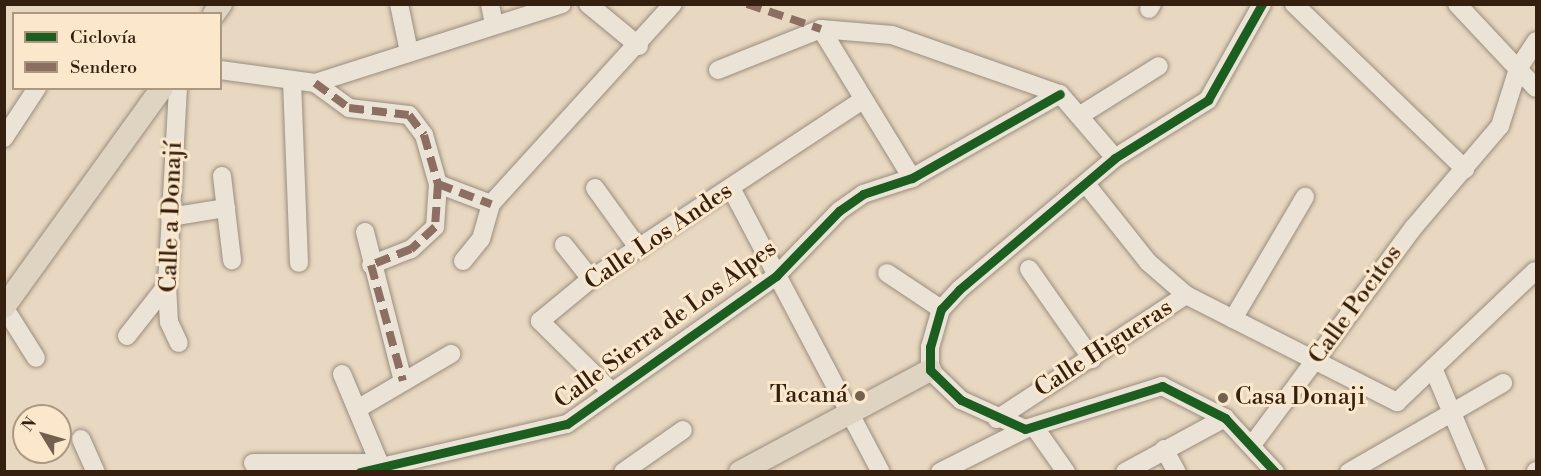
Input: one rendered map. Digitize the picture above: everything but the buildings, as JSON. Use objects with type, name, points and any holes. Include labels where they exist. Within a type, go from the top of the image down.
[{"type":"main road","points":[[4,307],[161,90]]},
{"type":"main road","points":[[740,471],[854,414],[930,370]]},
{"type":"street","points":[[399,4],[409,52]]},
{"type":"street","points":[[490,4],[494,24]]},
{"type":"street","points":[[222,70],[315,83],[562,4]]},
{"type":"street","points":[[588,4],[639,46]]},
{"type":"street","points":[[463,261],[481,239],[491,204],[639,46],[673,4]]},
{"type":"street","points":[[1066,471],[1030,429],[997,419],[961,400],[930,370],[930,347],[941,309],[1115,158],[1208,100],[1262,4]]},
{"type":"street","points":[[1294,4],[1465,169]]},
{"type":"street","points":[[1457,4],[1536,88]]},
{"type":"street","points":[[718,70],[821,28],[892,34],[1060,94],[1115,158]]},
{"type":"street","points":[[821,28],[862,100],[912,177]]},
{"type":"street","name":"Calle Pocitos","points":[[1252,445],[1414,228],[1500,126],[1518,69],[1536,41]]},
{"type":"street","points":[[1079,116],[1159,66]]},
{"type":"street","points":[[292,81],[299,263]]},
{"type":"street","points":[[315,83],[349,108],[409,115],[424,135],[438,184],[435,227],[426,240],[371,265]]},
{"type":"street","points":[[4,138],[36,90]]},
{"type":"street","name":"Calle a Donají","points":[[178,90],[167,285],[169,322],[179,343]]},
{"type":"street","name":"Calle Sierra de Los Alpes","points":[[360,471],[567,424],[776,276],[838,211],[863,194],[912,177],[1060,94]]},
{"type":"street","name":"Calle Los Andes","points":[[611,391],[540,321],[591,279],[862,100]]},
{"type":"street","points":[[222,176],[232,260]]},
{"type":"street","points":[[438,184],[491,204]]},
{"type":"street","points":[[1086,184],[1148,262],[1186,296]]},
{"type":"street","points":[[595,188],[639,249]]},
{"type":"street","points":[[732,188],[776,276],[854,414],[881,471]]},
{"type":"street","points":[[1233,319],[1305,196]]},
{"type":"street","points":[[170,217],[226,208]]},
{"type":"street","points":[[365,232],[371,265],[403,381]]},
{"type":"street","points":[[564,245],[591,279]]},
{"type":"street","points":[[1029,269],[1092,359]]},
{"type":"street","name":"Calle Higueras","points":[[997,419],[1186,296],[1317,359],[1397,402],[1535,271]]},
{"type":"street","points":[[887,273],[941,309]]},
{"type":"street","points":[[127,336],[167,285]]},
{"type":"street","points":[[4,307],[36,357]]},
{"type":"street","points":[[359,408],[451,354]]},
{"type":"street","points":[[1433,368],[1477,471]]},
{"type":"street","points":[[253,463],[381,467],[359,408],[342,374]]},
{"type":"street","points":[[1349,471],[1452,410],[1503,383]]},
{"type":"street","points":[[940,471],[1030,429],[1162,386],[1225,418],[1275,471]]},
{"type":"street","points":[[1125,471],[1225,418]]},
{"type":"street","points":[[623,471],[683,430]]},
{"type":"street","points":[[81,439],[90,469]]},
{"type":"street","points":[[1164,449],[1177,471]]},
{"type":"marked path","points":[[747,4],[821,29]]},
{"type":"marked path","points":[[315,83],[349,108],[409,115],[424,135],[438,184],[435,227],[411,249],[371,265],[403,381]]},
{"type":"marked path","points":[[438,184],[491,204]]},
{"type":"cycle path","points":[[1262,4],[1208,100],[1115,158],[959,290],[941,309],[930,347],[930,370],[961,400],[1025,429],[1162,386],[1225,418],[1275,472]]},
{"type":"cycle path","points":[[360,472],[567,424],[776,276],[839,211],[863,194],[912,178],[1060,94]]},
{"type":"place","name":"Tacaná","points":[[860,396]]},
{"type":"place","name":"Casa Donaji","points":[[1223,398]]}]
